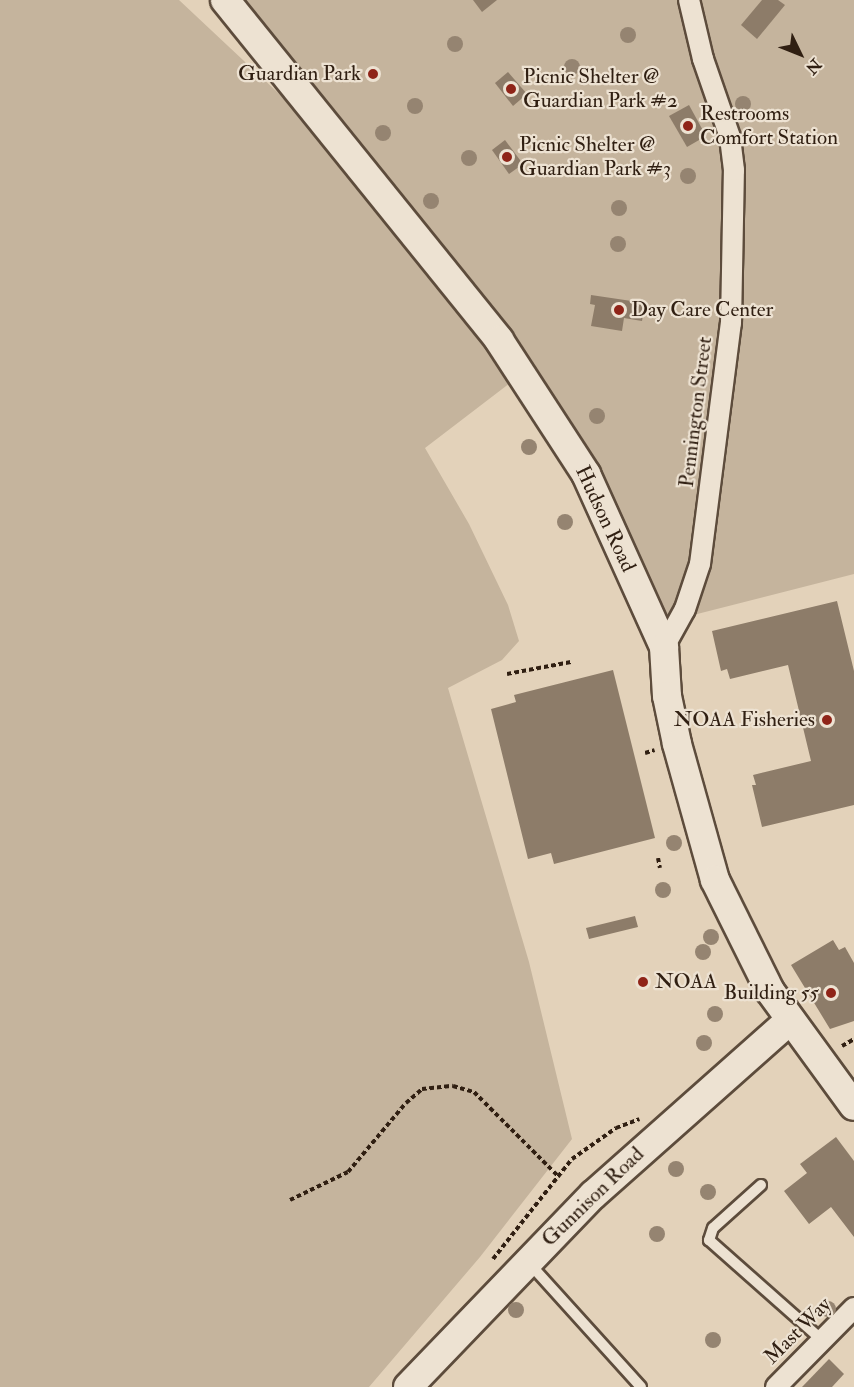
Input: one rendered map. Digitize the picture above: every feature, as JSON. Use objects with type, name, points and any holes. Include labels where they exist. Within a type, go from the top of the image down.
[{"type":"street","name":"Hudson Road","points":[[225,0],[499,340],[543,403],[586,474],[664,647],[667,696],[675,734],[715,880],[738,933],[790,1020],[854,1106]]},
{"type":"street","name":"Pennington Street","points":[[664,647],[686,609],[700,564],[731,323],[734,170],[730,136],[703,59],[689,0]]},
{"type":"street","name":"Gunnison Road","points":[[408,1387],[526,1260],[645,1146],[790,1020]]},
{"type":"street","name":"Mast Way","points":[[776,1387],[854,1308]]},
{"type":"lane","points":[[761,1185],[713,1228],[709,1239],[821,1339]]},
{"type":"lane","points":[[526,1260],[641,1387]]},
{"type":"path","points":[[507,674],[571,662]]},
{"type":"path","points":[[658,858],[660,868]]},
{"type":"path","points":[[835,1050],[854,1039]]},
{"type":"path","points":[[290,1200],[348,1172],[406,1103],[422,1089],[453,1086],[474,1092],[559,1177]]},
{"type":"shaded area","points":[[0,0],[179,0],[307,120],[229,0],[854,0],[854,574],[654,625],[586,474],[424,263],[510,383],[425,448],[469,524],[508,605],[519,641],[502,660],[448,688],[529,962],[572,1139],[480,1257],[369,1387],[0,1387]]},
{"type":"building","points":[[473,0],[497,0],[482,12]]},
{"type":"building","points":[[762,0],[778,0],[785,5],[757,39],[741,25]]},
{"type":"building","name":"Picnic Shelter @ Guardian Park #2","points":[[508,72],[527,94],[513,106],[495,83]]},
{"type":"building","name":"Restrooms Comfort Station","points":[[689,105],[706,136],[687,147],[669,116]]},
{"type":"building","name":"Picnic Shelter @ Guardian Park #3","points":[[505,140],[523,164],[509,174],[492,150]]},
{"type":"building","name":"Day Care Center","points":[[591,295],[645,303],[642,321],[624,318],[622,331],[591,326],[595,305],[590,304]]},
{"type":"building","name":"NOAA Fisheries","points":[[837,601],[854,671],[854,805],[762,827],[752,785],[756,785],[753,775],[811,761],[788,665],[730,679],[727,669],[721,671],[712,631]]},
{"type":"building","points":[[613,670],[655,838],[554,864],[551,853],[528,859],[491,709],[516,702],[514,695]]},
{"type":"building","points":[[635,916],[638,927],[589,939],[586,928]]},
{"type":"building","name":"Building 55","points":[[833,940],[839,950],[845,947],[854,963],[854,1021],[830,1029],[791,965]]},
{"type":"building","points":[[836,1137],[854,1161],[854,1237],[831,1207],[809,1224],[784,1191],[807,1173],[800,1164]]},
{"type":"building","points":[[829,1359],[844,1374],[832,1387],[802,1387]]},
{"type":"place","name":"Guardian Park","points":[[373,74]]},
{"type":"place","name":"Picnic Shelter @ Guardian Park #2","points":[[511,89]]},
{"type":"place","name":"Restrooms Comfort Station","points":[[688,126]]},
{"type":"place","name":"Picnic Shelter @ Guardian Park #3","points":[[507,157]]},
{"type":"place","name":"Day Care Center","points":[[619,310]]},
{"type":"place","name":"NOAA Fisheries","points":[[827,720]]},
{"type":"place","name":"NOAA","points":[[643,982]]},
{"type":"place","name":"Building 55","points":[[831,993]]}]
